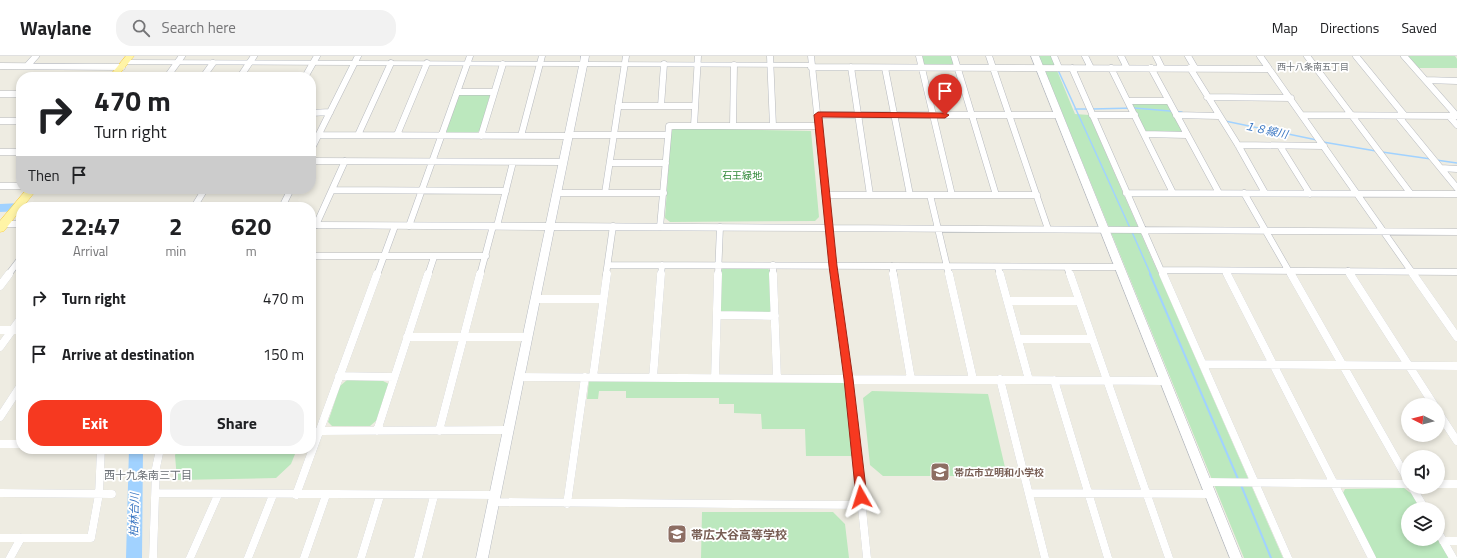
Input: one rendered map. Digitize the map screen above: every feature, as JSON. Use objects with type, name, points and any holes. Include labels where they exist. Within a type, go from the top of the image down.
[{"type":"main road","points":[[118,72],[130,61]]},
{"type":"main road","points":[[124,72],[130,61]]},
{"type":"main road","points":[[3,222],[20,194]]},
{"type":"main road","points":[[17,202],[26,194]]},
{"type":"street","points":[[27,66],[36,56]]},
{"type":"street","points":[[243,72],[254,56]]},
{"type":"street","points":[[521,136],[542,56]]},
{"type":"street","points":[[605,193],[626,56]]},
{"type":"street","points":[[694,126],[698,56]]},
{"type":"street","points":[[770,56],[773,126]]},
{"type":"street","points":[[811,56],[833,266],[848,379],[867,558]]},
{"type":"street","points":[[918,56],[952,195]]},
{"type":"street","points":[[954,56],[996,195]]},
{"type":"street","points":[[989,56],[1048,228]]},
{"type":"street","points":[[1035,56],[1236,558]]},
{"type":"street","points":[[1054,56],[1058,68]]},
{"type":"street","points":[[1085,56],[1091,68]]},
{"type":"street","points":[[1121,56],[1127,68]]},
{"type":"street","points":[[1156,56],[1162,68]]},
{"type":"street","points":[[1188,56],[1192,68],[1207,97],[1238,145],[1265,193]]},
{"type":"street","points":[[1260,56],[1291,98],[1457,337]]},
{"type":"street","points":[[1307,56],[1411,194]]},
{"type":"street","points":[[1356,56],[1405,116]]},
{"type":"street","points":[[1404,56],[1457,116]]},
{"type":"street","points":[[0,66],[180,59],[213,63],[315,60],[427,63],[469,60],[503,64],[540,64],[584,60],[624,64],[771,65],[886,68],[1269,69]]},
{"type":"street","points":[[170,72],[180,59]]},
{"type":"street","points":[[308,72],[315,60]]},
{"type":"street","points":[[316,139],[357,60]]},
{"type":"street","points":[[409,226],[469,60]]},
{"type":"street","points":[[482,558],[584,60]]},
{"type":"street","points":[[207,72],[213,63]]},
{"type":"street","points":[[358,135],[391,63]]},
{"type":"street","points":[[397,135],[427,63]]},
{"type":"street","points":[[481,136],[503,64]]},
{"type":"street","points":[[661,106],[664,64]]},
{"type":"street","points":[[733,126],[734,65]]},
{"type":"street","points":[[851,67],[870,195]]},
{"type":"street","points":[[886,68],[910,195]]},
{"type":"street","points":[[1072,68],[1142,230],[1204,364],[1288,558]]},
{"type":"street","points":[[1112,68],[1173,193]]},
{"type":"street","points":[[1151,68],[1219,193]]},
{"type":"street","points":[[1426,80],[1457,81]]},
{"type":"street","points":[[457,92],[494,92]]},
{"type":"street","points":[[0,94],[16,94]]},
{"type":"street","points":[[1207,97],[1291,98]]},
{"type":"street","points":[[1128,101],[1169,101]]},
{"type":"street","points":[[618,106],[694,106]]},
{"type":"street","points":[[316,112],[330,112]]},
{"type":"street","points":[[818,115],[1059,115]]},
{"type":"street","points":[[1092,115],[1134,115]]},
{"type":"street","points":[[1176,115],[1219,116]]},
{"type":"street","points":[[1303,116],[1457,116]]},
{"type":"street","points":[[1398,116],[1457,188]]},
{"type":"street","points":[[1449,116],[1457,125]]},
{"type":"street","points":[[0,121],[16,121]]},
{"type":"street","points":[[660,227],[669,126],[819,126]]},
{"type":"street","points":[[1144,134],[1187,134]]},
{"type":"street","points":[[318,135],[668,135]]},
{"type":"street","points":[[1238,145],[1324,146]]},
{"type":"street","points":[[1280,146],[1310,194]]},
{"type":"street","points":[[0,152],[16,152]]},
{"type":"street","points":[[316,161],[563,162]]},
{"type":"street","points":[[316,221],[333,190],[345,161]]},
{"type":"street","points":[[439,431],[486,256],[506,192],[513,162]]},
{"type":"street","points":[[610,163],[666,163]]},
{"type":"street","points":[[1441,168],[1457,169]]},
{"type":"street","points":[[0,186],[16,186]]},
{"type":"street","points":[[333,190],[506,192]]},
{"type":"street","points":[[557,193],[664,193]]},
{"type":"street","points":[[1126,193],[1457,194]]},
{"type":"street","points":[[1244,193],[1401,468]]},
{"type":"street","points":[[826,195],[1037,195]]},
{"type":"street","points":[[930,195],[973,379]]},
{"type":"street","points":[[3,222],[16,223]]},
{"type":"street","points":[[316,225],[939,229],[1048,228],[1265,232],[1457,232]]},
{"type":"street","points":[[316,439],[395,226]]},
{"type":"street","points":[[567,504],[603,299],[613,226]]},
{"type":"street","points":[[716,378],[720,227]]},
{"type":"street","points":[[316,256],[486,256]]},
{"type":"street","points":[[377,431],[434,257]]},
{"type":"street","points":[[653,378],[662,264]]},
{"type":"street","points":[[608,265],[718,264],[1120,267]]},
{"type":"street","points":[[0,286],[16,265]]},
{"type":"street","points":[[773,265],[777,378]]},
{"type":"street","points":[[892,266],[911,379]]},
{"type":"street","points":[[998,267],[1029,380]]},
{"type":"street","points":[[1067,267],[1169,558]]},
{"type":"street","points":[[1161,270],[1457,272]]},
{"type":"street","points":[[1225,271],[1372,558]]},
{"type":"street","points":[[1348,271],[1430,398]]},
{"type":"street","points":[[535,299],[603,299]]},
{"type":"street","points":[[1008,301],[1079,301]]},
{"type":"street","points":[[717,315],[775,316]]},
{"type":"street","points":[[0,347],[16,325]]},
{"type":"street","points":[[0,330],[16,330]]},
{"type":"street","points":[[408,337],[528,337]]},
{"type":"street","points":[[1018,339],[1092,339]]},
{"type":"street","points":[[1204,364],[1457,366]]},
{"type":"street","points":[[339,376],[394,377]]},
{"type":"street","points":[[519,377],[1165,381]]},
{"type":"street","points":[[1000,379],[1045,558]]},
{"type":"street","points":[[1054,380],[1108,558]]},
{"type":"street","points":[[0,416],[16,392]]},
{"type":"street","points":[[1445,423],[1457,442]]},
{"type":"street","points":[[319,431],[509,430]]},
{"type":"street","points":[[0,444],[16,444]]},
{"type":"street","points":[[0,538],[91,538],[100,494],[102,454]]},
{"type":"street","points":[[153,558],[154,502],[156,494],[158,454]]},
{"type":"street","points":[[296,495],[311,454]]},
{"type":"street","points":[[1206,482],[1401,484]]},
{"type":"street","points":[[1445,484],[1457,484]]},
{"type":"street","points":[[0,493],[112,494]]},
{"type":"street","points":[[1029,493],[1211,494]]},
{"type":"street","points":[[156,494],[434,496],[567,504],[862,505]]},
{"type":"street","points":[[190,558],[218,495]]},
{"type":"street","points":[[248,558],[273,495]]},
{"type":"street","points":[[304,558],[326,495]]},
{"type":"street","points":[[361,558],[380,496]]},
{"type":"street","points":[[418,558],[434,496]]},
{"type":"street","points":[[10,558],[21,538]]},
{"type":"street","points":[[1445,541],[1457,541]]},
{"type":"street","points":[[1445,544],[1453,558]]},
{"type":"green space","points":[[922,56],[952,56],[954,63],[951,65],[927,65],[924,64]]},
{"type":"green space","points":[[1039,56],[1051,56],[1075,114],[1089,115],[1283,558],[1244,558]]},
{"type":"green space","points":[[1408,56],[1455,56],[1457,59],[1457,68],[1419,68]]},
{"type":"green space","points":[[461,94],[490,95],[480,130],[476,134],[446,133],[458,96]]},
{"type":"green space","points":[[1165,103],[1168,105],[1183,131],[1182,133],[1146,133],[1132,104]]},
{"type":"green space","name":"石王緑地","points":[[675,128],[811,131],[819,217],[815,221],[670,222],[665,218],[671,131]]},
{"type":"green space","points":[[724,268],[766,268],[770,270],[772,310],[768,313],[721,313],[721,270]]},
{"type":"green space","points":[[347,380],[383,381],[389,384],[377,420],[370,426],[332,426],[328,422],[340,386]]},
{"type":"green space","points":[[589,381],[841,382],[845,384],[852,456],[806,456],[805,429],[762,429],[761,414],[734,413],[734,404],[719,404],[719,398],[626,398],[626,391],[599,391],[598,399],[587,399]]},
{"type":"green space","points":[[872,391],[988,394],[1007,476],[883,476],[870,465],[863,398]]},
{"type":"green space","points":[[295,454],[291,464],[276,478],[177,480],[175,455]]},
{"type":"green space","points":[[1401,488],[1401,494],[1412,494],[1417,502],[1401,502],[1401,546],[1442,546],[1449,558],[1375,558],[1343,493],[1345,489]]},
{"type":"green space","points":[[702,512],[833,512],[845,524],[849,558],[701,558]]},
{"type":"waterway","points":[[1058,70],[1076,109]]},
{"type":"waterway","name":"１８線川","points":[[1092,109],[1134,108],[1182,112]]},
{"type":"waterway","name":"１８線川","points":[[1076,109],[1088,109]]},
{"type":"waterway","points":[[1076,109],[1130,228]]},
{"type":"waterway","name":"１８線川","points":[[1225,121],[1317,140]]},
{"type":"waterway","name":"１８線川","points":[[1323,142],[1376,151]]},
{"type":"waterway","name":"１８線川","points":[[1382,152],[1431,159]]},
{"type":"waterway","name":"１８線川","points":[[1436,160],[1457,163]]},
{"type":"waterway","name":"柏林台川","points":[[0,208],[16,207]]},
{"type":"waterway","points":[[1132,232],[1151,275]]},
{"type":"waterway","points":[[1150,274],[1238,479]]},
{"type":"waterway","name":"柏林台川","points":[[134,558],[136,454]]},
{"type":"waterway","points":[[1241,485],[1271,558]]},
{"type":"place","name":"帯広市立明和小学校","points":[[940,472]]},
{"type":"place","name":"帯広大谷高等学校","points":[[677,534]]},
{"type":"district","name":"西十八条南五丁目","points":[[1313,66]]},
{"type":"district","name":"西十九条南三丁目","points":[[148,475]]},
{"type":"route","points":[[861,497],[848,379],[833,266],[818,115],[945,115]]}]
